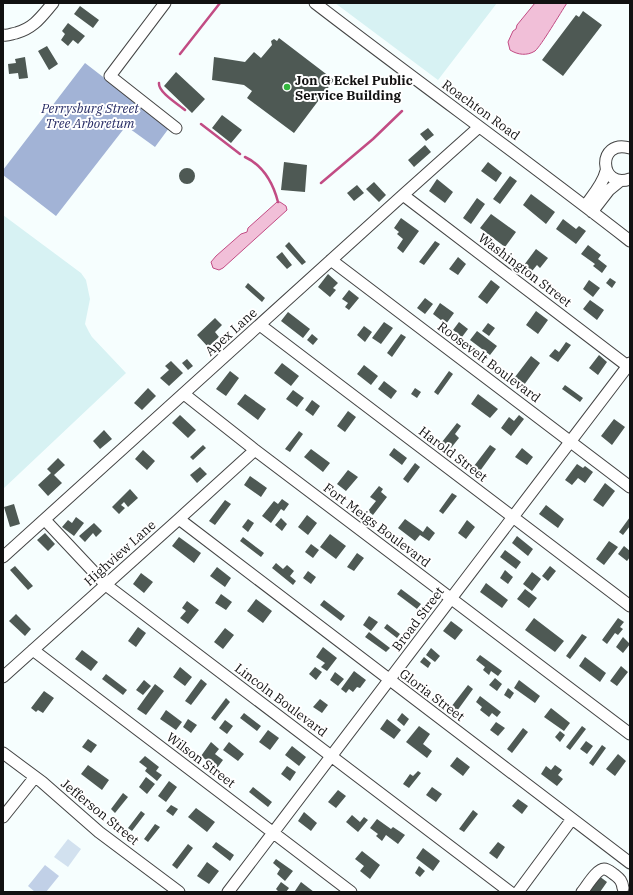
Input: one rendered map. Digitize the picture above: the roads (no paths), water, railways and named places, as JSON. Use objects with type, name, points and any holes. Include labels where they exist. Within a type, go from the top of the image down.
[{"type":"street","points":[[3,35],[7,36],[32,27],[53,3]]},
{"type":"street","points":[[165,3],[110,76],[176,128]]},
{"type":"street","name":"Roachton Road","points":[[315,3],[630,241]]},
{"type":"street","name":"Apex Lane","points":[[3,557],[479,127]]},
{"type":"street","points":[[589,209],[605,178],[605,165],[608,153],[618,146],[630,148]]},
{"type":"street","points":[[606,171],[610,176],[625,180]]},
{"type":"street","points":[[589,209],[609,190],[625,180]]},
{"type":"street","name":"Washington Street","points":[[403,195],[629,366]]},
{"type":"street","name":"Roosevelt Boulevard","points":[[331,260],[630,487]]},
{"type":"street","name":"Harold Street","points":[[260,325],[630,606]]},
{"type":"street","name":"Broad Street","points":[[228,892],[570,441],[629,366]]},
{"type":"street","name":"Fort Meigs Boulevard","points":[[184,394],[255,450],[630,734]]},
{"type":"street","name":"Highview Lane","points":[[3,677],[255,450]]},
{"type":"street","name":"Gloria Street","points":[[179,519],[630,863]]},
{"type":"street","name":"Lincoln Boulevard","points":[[45,520],[106,585],[510,892]]},
{"type":"street","name":"Wilson Street","points":[[33,650],[351,892]]},
{"type":"street","name":"Jefferson Street","points":[[3,753],[35,777],[99,832],[179,892]]},
{"type":"street","points":[[3,817],[35,777]]},
{"type":"street","points":[[518,892],[572,819]]},
{"type":"street","points":[[582,892],[598,872],[605,869],[623,882],[624,888]]},
{"type":"waterway","points":[[180,54],[220,3]]},
{"type":"waterway","points":[[159,83],[165,94],[185,110]]},
{"type":"waterway","points":[[321,183],[373,139],[402,111]]},
{"type":"waterway","points":[[201,124],[240,154]]},
{"type":"waterway","points":[[245,157],[257,165],[267,176],[278,202]]},
{"type":"place","name":"Jon G Eckel Public Service Building","points":[[287,87]]},
{"type":"park label","name":"Perrysburg Street Tree Arboretum","points":[[90,116]]}]
